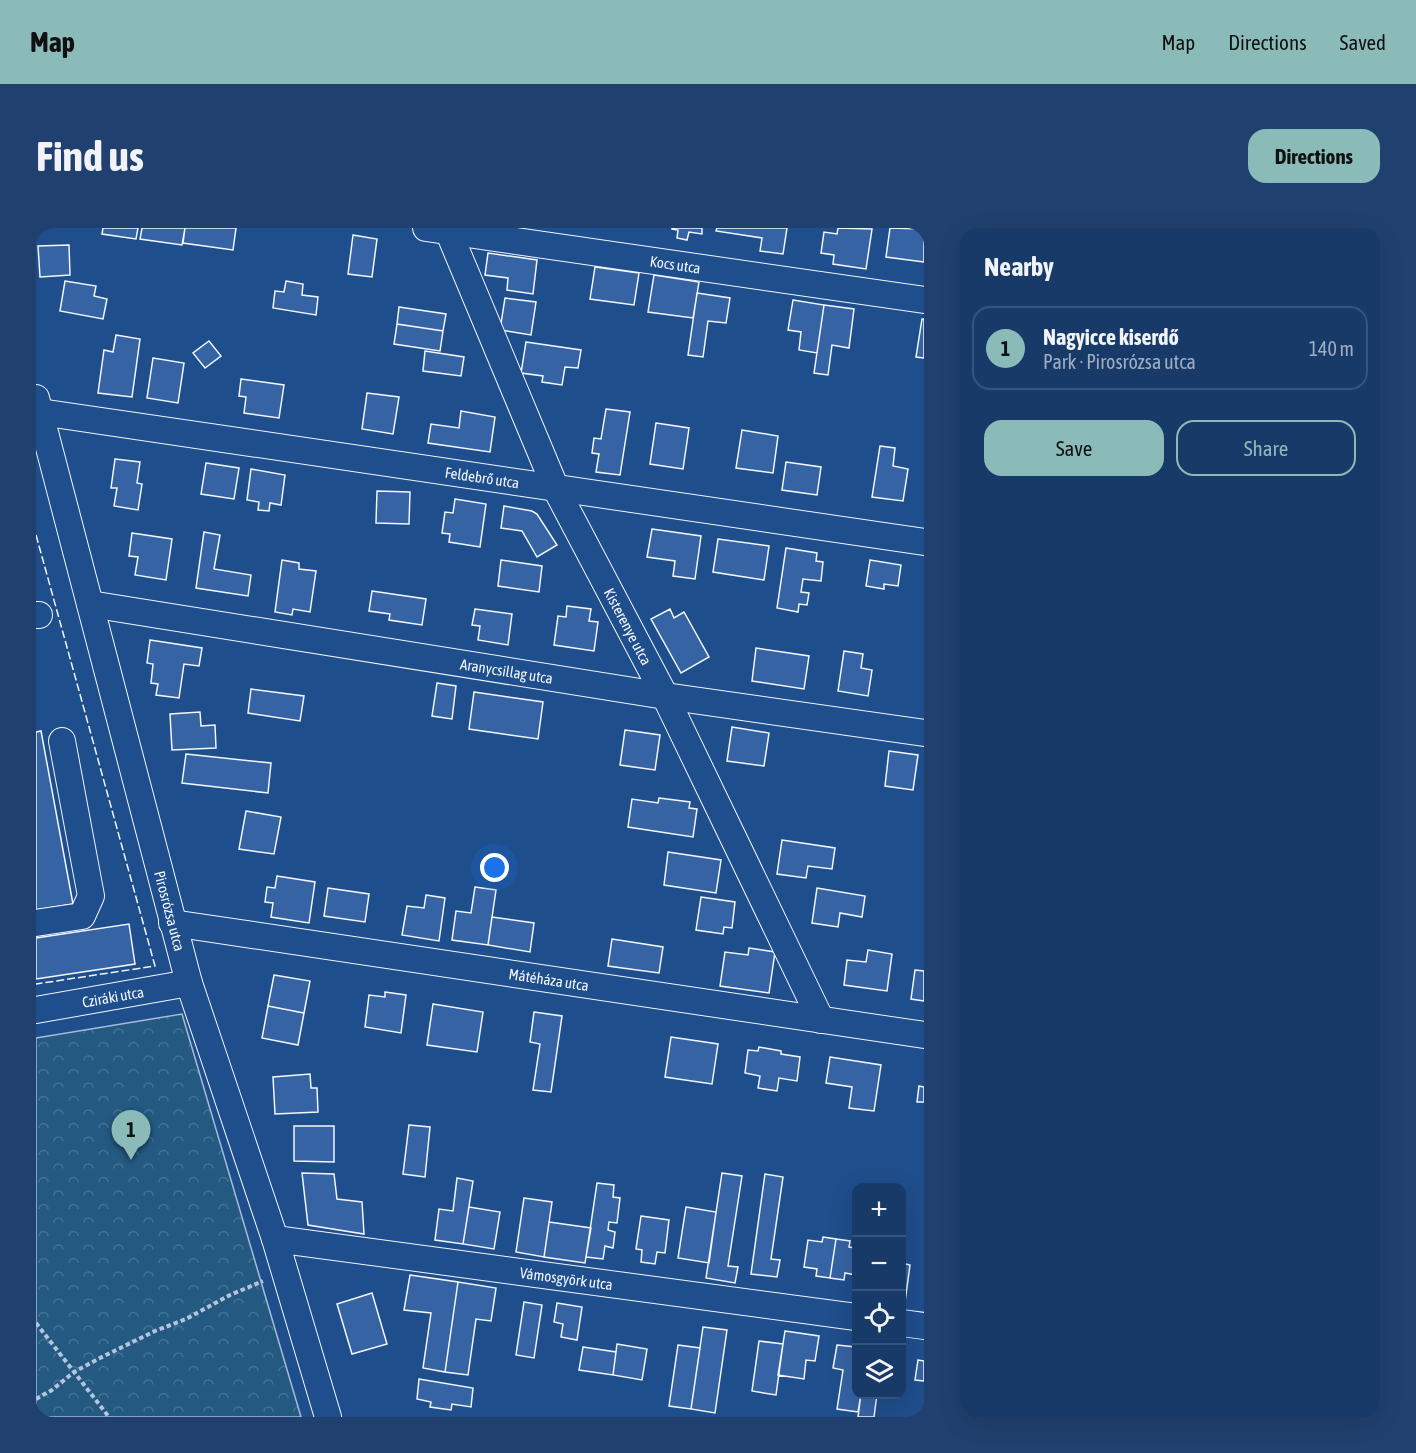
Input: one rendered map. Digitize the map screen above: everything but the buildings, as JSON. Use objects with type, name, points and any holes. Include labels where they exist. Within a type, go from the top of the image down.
[{"type":"street","name":"Kocs utca","points":[[440,229],[924,300]]},
{"type":"street","name":"Kisterenye utca","points":[[440,229],[556,489],[665,696],[821,1020]]},
{"type":"street","name":"Feldebrő utca","points":[[38,405],[556,489],[924,542]]},
{"type":"street","name":"Pirosrózsa utca","points":[[38,405],[189,983],[275,1239],[328,1417]]},
{"type":"street","name":"Aranycsillag utca","points":[[90,604],[665,696],[924,733]]},
{"type":"street","points":[[36,923],[82,916],[91,896],[62,741]]},
{"type":"street","name":"Mátéháza utca","points":[[172,923],[924,1035]]},
{"type":"street","name":"Cziráki utca","points":[[36,1010],[189,983]]},
{"type":"street","name":"Vámosgyörk utca","points":[[275,1239],[852,1316]]},
{"type":"street","points":[[906,1324],[924,1326]]},
{"type":"path","points":[[36,1399],[52,1390],[74,1372],[121,1347],[186,1319],[230,1295],[285,1271]]},
{"type":"path","points":[[36,1323],[109,1417]]},
{"type":"green space","points":[[182,1014],[301,1417],[36,1417],[36,1038]]},
{"type":"fence","points":[[36,535],[155,966],[36,984]]},
{"type":"place","name":"Nagyicce kiserdő","points":[[131,1160]]}]
